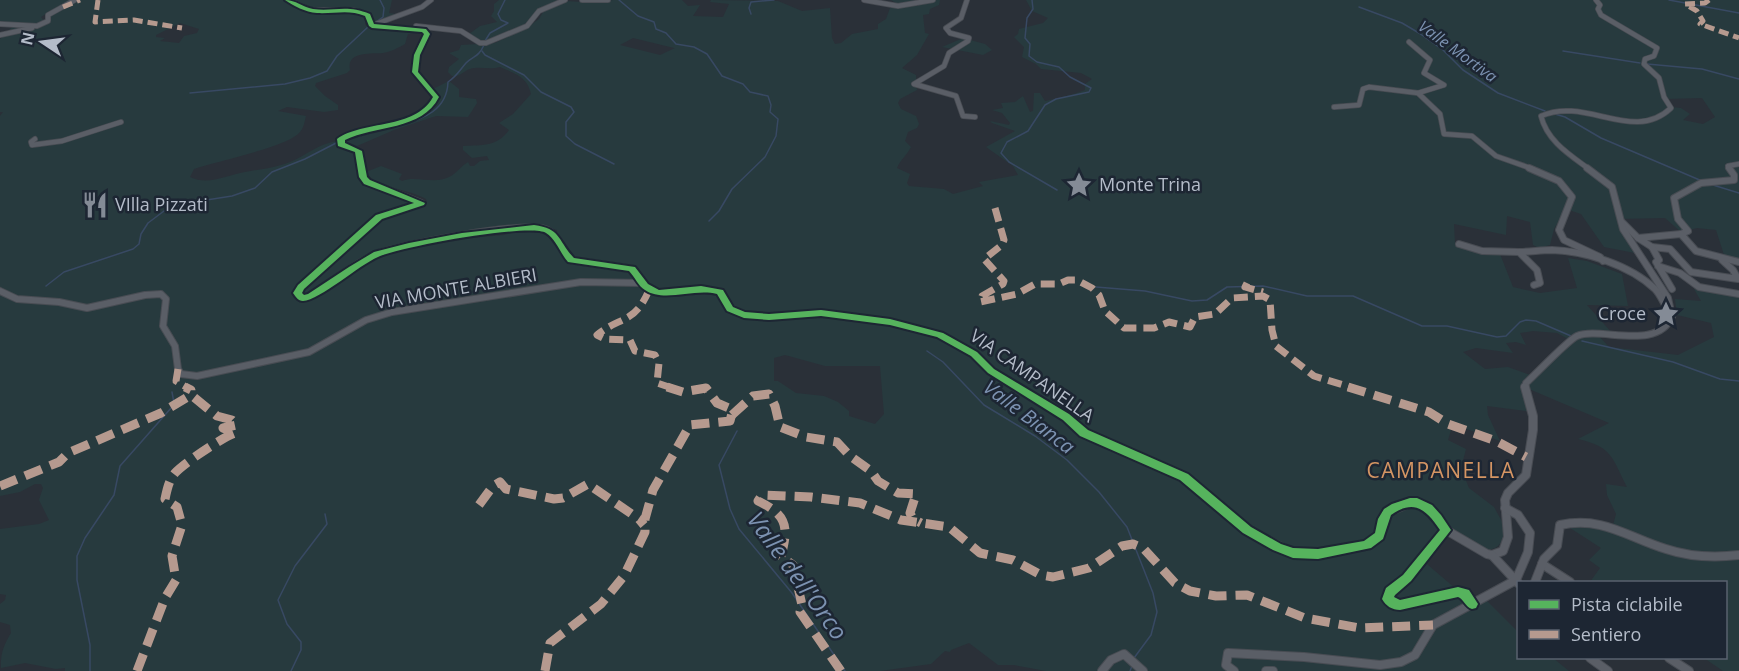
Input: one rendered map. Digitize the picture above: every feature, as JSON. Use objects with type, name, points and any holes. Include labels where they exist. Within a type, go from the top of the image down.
[{"type":"street","points":[[0,35],[48,21],[47,16],[50,13],[75,0]]},
{"type":"street","points":[[288,0],[312,10],[342,8],[357,10],[368,15],[370,25]]},
{"type":"street","points":[[370,25],[422,7],[431,0]]},
{"type":"street","points":[[370,25],[418,26],[454,30],[464,32],[480,43],[486,43],[527,26],[539,11],[565,0]]},
{"type":"street","points":[[582,0],[608,0]]},
{"type":"street","points":[[864,0],[874,4],[906,6],[933,0]]},
{"type":"street","points":[[967,0],[964,16],[959,23],[946,28],[950,33],[969,38],[968,41],[949,53],[944,66],[914,84],[922,88],[948,91],[956,96],[963,116],[975,117]]},
{"type":"street","points":[[1492,555],[1503,551],[1509,538],[1505,500],[1510,490],[1526,475],[1526,457],[1532,434],[1533,416],[1524,393],[1527,383],[1577,336],[1590,334],[1631,337],[1647,334],[1662,328],[1672,316],[1668,298],[1617,217],[1617,202],[1612,187],[1558,146],[1543,124],[1541,116],[1545,112],[1574,112],[1642,123],[1657,120],[1671,108],[1664,97],[1659,78],[1644,64],[1645,59],[1654,56],[1657,48],[1601,15],[1600,5],[1596,0]]},
{"type":"street","points":[[1,24],[37,26]]},
{"type":"street","name":"VIA CAMPANELLA","points":[[405,27],[424,30],[427,34],[417,55],[415,72],[434,93],[435,102],[415,117],[346,136],[340,142],[358,151],[363,177],[367,182],[421,203],[379,217],[301,287],[297,294],[302,298],[310,296],[368,258],[381,253],[460,235],[531,226],[544,228],[554,233],[564,254],[571,260],[624,266],[637,273],[649,290],[657,292],[704,287],[720,292],[730,309],[744,315],[769,317],[821,313],[890,321],[940,335],[974,354],[990,370],[1066,417],[1084,433],[1184,477],[1247,530],[1293,554],[1318,554],[1366,545],[1379,536],[1384,516],[1389,511],[1413,501],[1420,502],[1428,508],[1446,530],[1480,551],[1492,555],[1519,581]]},
{"type":"street","points":[[1334,107],[1359,105],[1363,89],[1369,87],[1418,93],[1444,85],[1424,73],[1430,60],[1409,42]]},
{"type":"street","points":[[1418,93],[1423,100],[1442,114],[1444,134],[1466,134],[1480,141],[1494,155],[1556,180],[1565,186],[1572,197],[1559,230],[1564,240],[1600,257],[1603,261]]},
{"type":"street","points":[[35,138],[31,142],[32,145],[44,146],[109,128],[121,122]]},
{"type":"street","points":[[1638,238],[1681,234],[1688,231],[1678,219],[1674,198],[1701,183],[1734,180],[1734,175],[1728,166],[1739,164]]},
{"type":"street","points":[[1617,217],[1638,238],[1652,247],[1659,260],[1656,262],[1672,290]]},
{"type":"street","points":[[1681,234],[1696,251],[1739,262]]},
{"type":"street","points":[[1460,244],[1482,251],[1558,251],[1603,261],[1647,282],[1662,299],[1665,309],[1672,316]]},
{"type":"street","points":[[1652,247],[1670,249],[1691,272],[1738,279],[1733,270],[1718,257]]},
{"type":"street","points":[[1520,252],[1537,270],[1540,283],[1534,285]]},
{"type":"street","points":[[1658,266],[1680,273],[1699,287],[1739,294]]},
{"type":"street","name":"VIA MONTE ALBIERI","points":[[0,291],[17,299],[59,302],[87,308],[145,295],[161,294],[166,299],[163,326],[175,342],[180,355],[177,369],[181,374],[197,376],[309,352],[366,320],[392,312],[581,282],[642,283]]},
{"type":"street","points":[[1506,508],[1518,515],[1530,533],[1528,552],[1520,581]]},
{"type":"street","points":[[1535,581],[1542,564],[1557,546],[1560,525],[1593,521],[1666,549],[1714,558],[1739,555]]},
{"type":"street","points":[[1446,530],[1407,578],[1390,592],[1388,599],[1395,605],[1400,605],[1458,591],[1465,594],[1472,604]]},
{"type":"street","points":[[1542,564],[1568,581]]},
{"type":"street","points":[[1234,671],[1226,664],[1228,653],[1304,657],[1380,665],[1401,662],[1415,655],[1433,625],[1517,583]]},
{"type":"street","points":[[1102,671],[1111,660],[1124,654],[1141,669]]},
{"type":"street","points":[[1593,659],[1608,671]]},
{"type":"street","points":[[1671,659],[1689,671]]},
{"type":"street","points":[[1266,671],[1273,671]]},
{"type":"green space","points":[[0,0],[73,0],[41,17],[44,21],[41,24],[0,22]]},
{"type":"green space","points":[[78,0],[392,0],[389,13],[396,14],[371,22],[371,14],[357,10],[344,8],[314,9],[289,3],[308,12],[342,9],[365,15],[365,25],[369,27],[420,32],[408,34],[405,44],[391,51],[360,55],[352,59],[350,70],[347,73],[316,83],[315,86],[325,96],[338,105],[338,110],[324,112],[287,107],[278,111],[306,116],[300,132],[293,138],[194,169],[190,177],[211,180],[279,166],[337,141],[337,144],[353,152],[356,169],[363,184],[418,203],[374,219],[295,289],[293,297],[300,300],[317,295],[366,263],[388,253],[459,239],[504,235],[528,229],[545,232],[558,240],[557,230],[536,224],[471,232],[360,259],[311,292],[307,294],[302,292],[386,217],[419,208],[427,203],[426,199],[419,196],[376,182],[366,172],[381,166],[402,174],[399,179],[402,181],[407,179],[437,180],[452,176],[468,162],[470,166],[474,166],[480,161],[489,160],[487,156],[472,158],[463,150],[463,146],[489,144],[499,140],[509,130],[499,123],[513,114],[531,94],[523,79],[500,67],[473,68],[458,76],[452,76],[448,72],[449,67],[459,59],[449,53],[459,50],[461,45],[495,43],[528,27],[539,19],[543,12],[566,1],[597,3],[613,0],[682,0],[688,6],[700,5],[693,16],[723,17],[729,4],[710,2],[711,0],[778,1],[802,11],[830,8],[832,38],[835,44],[841,43],[852,34],[878,29],[878,24],[886,19],[890,8],[899,5],[891,0],[940,0],[939,5],[930,9],[929,14],[923,15],[925,33],[929,34],[917,55],[902,68],[916,75],[917,90],[900,99],[898,103],[901,109],[916,116],[919,124],[917,128],[908,132],[905,141],[911,147],[897,168],[910,174],[907,183],[909,186],[944,189],[953,194],[983,186],[979,182],[1018,175],[1013,166],[986,147],[1015,131],[992,123],[990,121],[1009,125],[1010,123],[1002,113],[992,110],[1003,108],[1001,103],[1015,102],[1023,96],[1030,112],[1033,111],[1034,93],[1040,93],[1045,101],[1060,98],[1085,90],[1085,84],[1092,79],[1081,73],[1041,69],[1022,57],[1024,47],[1014,37],[1018,34],[1019,29],[1043,23],[1048,18],[1032,11],[1026,0],[1739,0],[1739,263],[1724,255],[1716,230],[1697,228],[1681,232],[1665,218],[1617,219],[1635,253],[1604,247],[1581,214],[1566,209],[1554,229],[1550,245],[1539,248],[1533,245],[1530,222],[1507,216],[1506,235],[1454,224],[1455,244],[1482,253],[1500,254],[1513,287],[1540,293],[1577,288],[1568,258],[1587,261],[1622,274],[1628,306],[1587,305],[1612,333],[1596,333],[1609,347],[1678,355],[1714,337],[1711,323],[1677,315],[1675,299],[1701,301],[1694,289],[1739,295],[1739,671],[1723,671],[1705,659],[1727,659],[1727,581],[1591,581],[1600,568],[1589,560],[1601,548],[1567,526],[1577,524],[1612,529],[1616,514],[1607,495],[1606,484],[1627,487],[1614,461],[1605,450],[1578,439],[1609,423],[1529,389],[1534,412],[1487,406],[1488,415],[1500,441],[1453,424],[1448,440],[1466,449],[1461,468],[1469,488],[1494,507],[1505,527],[1501,543],[1487,550],[1445,526],[1421,559],[1476,606],[1487,601],[1517,631],[1517,659],[1554,659],[1569,671],[1046,671],[1014,665],[998,665],[969,643],[950,652],[945,651],[931,664],[880,671],[65,671],[65,668],[56,669],[25,663],[1,668],[3,650],[11,633],[10,625],[0,622],[0,604],[5,600],[6,595],[0,594],[0,529],[39,524],[49,520],[39,500],[43,488],[41,484],[0,496],[0,116],[3,112],[0,112],[0,39],[14,25],[45,25],[48,23],[49,15]],"holes":[[[180,23],[199,29],[197,33],[184,36],[179,43],[160,41],[165,38],[156,37]],[[633,38],[675,48],[660,55],[620,45]],[[1702,98],[1715,117],[1703,124],[1683,120],[1690,114],[1681,108],[1671,107],[1665,99]],[[1533,331],[1557,333],[1572,341],[1536,377],[1508,367],[1485,369],[1463,352],[1476,348],[1513,353],[1506,343],[1516,342],[1526,345],[1520,333]],[[785,355],[825,366],[880,366],[884,414],[875,424],[849,416],[849,411],[838,402],[824,396],[796,393],[778,381],[774,381],[774,358]]]},
{"type":"green space","points":[[499,0],[560,0],[537,11],[523,26],[492,41],[481,41],[469,34],[480,26],[497,22],[491,16],[494,4]]},
{"type":"green space","points":[[963,38],[985,44],[992,50],[983,55],[942,47]]},
{"type":"green space","points":[[449,81],[459,89],[459,97],[476,99],[477,103],[468,117],[436,116],[394,130],[357,146],[345,141],[350,137],[402,124],[427,113],[435,105],[438,96],[433,89]]},
{"type":"waterway","points":[[376,22],[383,17],[384,8],[380,0]]},
{"type":"waterway","points":[[485,41],[490,33],[508,23],[501,20],[498,14],[505,0]]},
{"type":"waterway","points":[[619,0],[638,16],[654,22],[656,29],[666,33],[676,44],[694,47],[707,54],[722,76],[743,84],[750,92],[768,96],[771,105],[770,112],[778,119],[776,136],[765,157],[732,189],[719,211],[709,221]]},
{"type":"waterway","points":[[751,14],[749,8],[751,2],[774,0]]},
{"type":"waterway","points":[[1032,0],[1033,9],[1027,18],[1025,38],[1030,44],[1029,56],[1037,62],[1059,67],[1070,77],[1091,88],[1089,92],[1056,99],[1045,105],[1028,131],[1007,142],[1001,153],[1009,162],[1057,190]]},
{"type":"waterway","points":[[1669,0],[1739,13]]},
{"type":"waterway","name":"Valle Mortiva","points":[[1359,7],[1402,23],[1419,33],[1443,50],[1463,70],[1498,93],[1545,111]]},
{"type":"waterway","points":[[190,93],[285,84],[310,78],[327,71],[337,56],[369,26]]},
{"type":"waterway","points":[[400,125],[433,112],[443,100],[448,82],[478,54],[484,45]]},
{"type":"waterway","points":[[482,51],[485,55],[524,75],[541,92],[571,107],[574,112],[566,122],[566,136],[575,144],[614,164]]},
{"type":"waterway","name":"Valle Mortiva","points":[[1563,51],[1640,63]]},
{"type":"waterway","name":"Valle Mortiva","points":[[1647,64],[1702,69],[1739,79]]},
{"type":"waterway","name":"Valle Mortiva","points":[[1555,114],[1565,117],[1601,138],[1702,181]]},
{"type":"waterway","points":[[344,140],[387,128]]},
{"type":"waterway","points":[[46,286],[64,272],[133,249],[139,244],[141,234],[148,223],[164,211],[181,204],[232,196],[255,188],[272,172],[305,159],[338,142]]},
{"type":"waterway","name":"Valle Mortiva","points":[[1713,185],[1739,193]]},
{"type":"waterway","points":[[1096,287],[1145,291],[1192,301],[1207,300],[1227,287],[1263,286],[1307,296],[1353,296],[1422,326],[1447,326],[1497,337],[1506,336],[1520,322],[1526,320],[1536,321],[1571,336]]},
{"type":"waterway","points":[[1582,341],[1673,362],[1720,379],[1739,381]]},
{"type":"waterway","name":"Valle Bianca","points":[[927,351],[943,362],[984,405],[1035,436],[1067,460],[1099,492],[1127,527],[1153,593],[1157,612],[1151,635],[1134,658]]},
{"type":"waterway","points":[[90,671],[90,645],[77,580],[77,556],[85,538],[114,495],[120,466],[172,407],[174,403],[172,392]]},
{"type":"waterway","name":"Valle dell'Orco","points":[[737,431],[719,465],[730,509],[739,529],[792,593],[845,671]]},
{"type":"waterway","points":[[291,671],[301,650],[301,642],[287,624],[278,600],[295,566],[327,524],[325,514]]},
{"type":"waterway","name":"Valle Bianca","points":[[1130,671],[1132,666]]},
{"type":"marked path","points":[[63,7],[80,0]]},
{"type":"marked path","points":[[98,0],[95,22],[134,20],[182,28]]},
{"type":"marked path","points":[[1709,0],[1705,3],[1685,4],[1701,15],[1703,21],[1700,24],[1739,38]]},
{"type":"marked path","points":[[995,208],[1004,240],[1002,245],[984,259],[1004,281],[1003,284],[982,296],[980,302],[1017,294],[1035,284],[1059,284],[1068,280],[1077,280],[1092,288],[1099,295],[1105,311],[1124,328],[1141,329],[1154,328],[1169,322],[1190,327],[1195,317],[1215,314],[1232,298],[1263,296],[1270,300],[1272,330],[1276,346],[1314,376],[1429,412],[1448,424],[1496,441],[1526,457]]},
{"type":"marked path","points":[[1247,283],[1245,287],[1263,292]]},
{"type":"marked path","points":[[545,671],[550,643],[601,604],[624,576],[645,532],[645,519],[653,490],[690,425],[730,421],[732,413],[729,408],[717,403],[706,388],[683,392],[657,383],[659,363],[655,355],[635,351],[630,340],[605,339],[597,335],[635,313],[649,290]]},
{"type":"marked path","points":[[137,671],[165,598],[176,580],[172,556],[182,525],[177,507],[165,499],[167,488],[175,473],[181,468],[224,437],[235,433],[223,428],[237,425],[232,420],[217,416],[191,395],[191,390],[176,381],[178,369]]},
{"type":"marked path","points":[[732,415],[753,396],[769,394],[775,406],[780,427],[806,437],[837,442],[850,456],[871,471],[878,481],[898,493],[916,494],[910,513],[913,519],[921,523]]},
{"type":"marked path","points":[[0,486],[59,462],[68,453],[161,413],[191,395]]},
{"type":"marked path","points":[[479,505],[493,486],[500,482],[506,489],[554,499],[563,498],[588,484],[639,519],[644,525]]},
{"type":"marked path","points":[[841,671],[800,612],[802,605],[793,565],[781,556],[786,537],[784,522],[776,511],[758,501],[762,495],[811,497],[860,503],[901,520],[949,527],[980,553],[1013,560],[1041,575],[1053,577],[1089,568],[1122,546],[1133,544],[1143,548],[1175,583],[1190,591],[1216,596],[1247,595],[1305,618],[1360,628],[1433,625]]},
{"type":"cycle path","points":[[288,0],[310,10],[360,12],[368,15],[372,26],[424,30],[427,34],[417,55],[415,72],[436,97],[432,105],[412,118],[341,139],[341,144],[358,151],[363,177],[367,182],[421,203],[379,217],[301,287],[297,293],[302,298],[311,296],[368,258],[389,250],[490,232],[545,229],[553,235],[571,260],[632,269],[645,286],[658,292],[711,289],[720,292],[730,309],[744,315],[769,317],[821,313],[890,322],[940,335],[974,354],[991,371],[1066,417],[1084,433],[1184,477],[1247,530],[1293,553],[1318,554],[1367,545],[1379,536],[1385,516],[1389,511],[1410,503],[1423,504],[1433,512],[1446,530],[1407,578],[1390,592],[1388,599],[1395,605],[1400,605],[1458,592],[1465,594],[1472,604]]},
{"type":"place","name":"Monte Trina","points":[[1079,185]]},
{"type":"place","name":"VIlla Pizzati","points":[[95,205]]},
{"type":"place","name":"Croce","points":[[1666,314]]},
{"type":"district","name":"CAMPANELLA","points":[[1441,471]]}]
